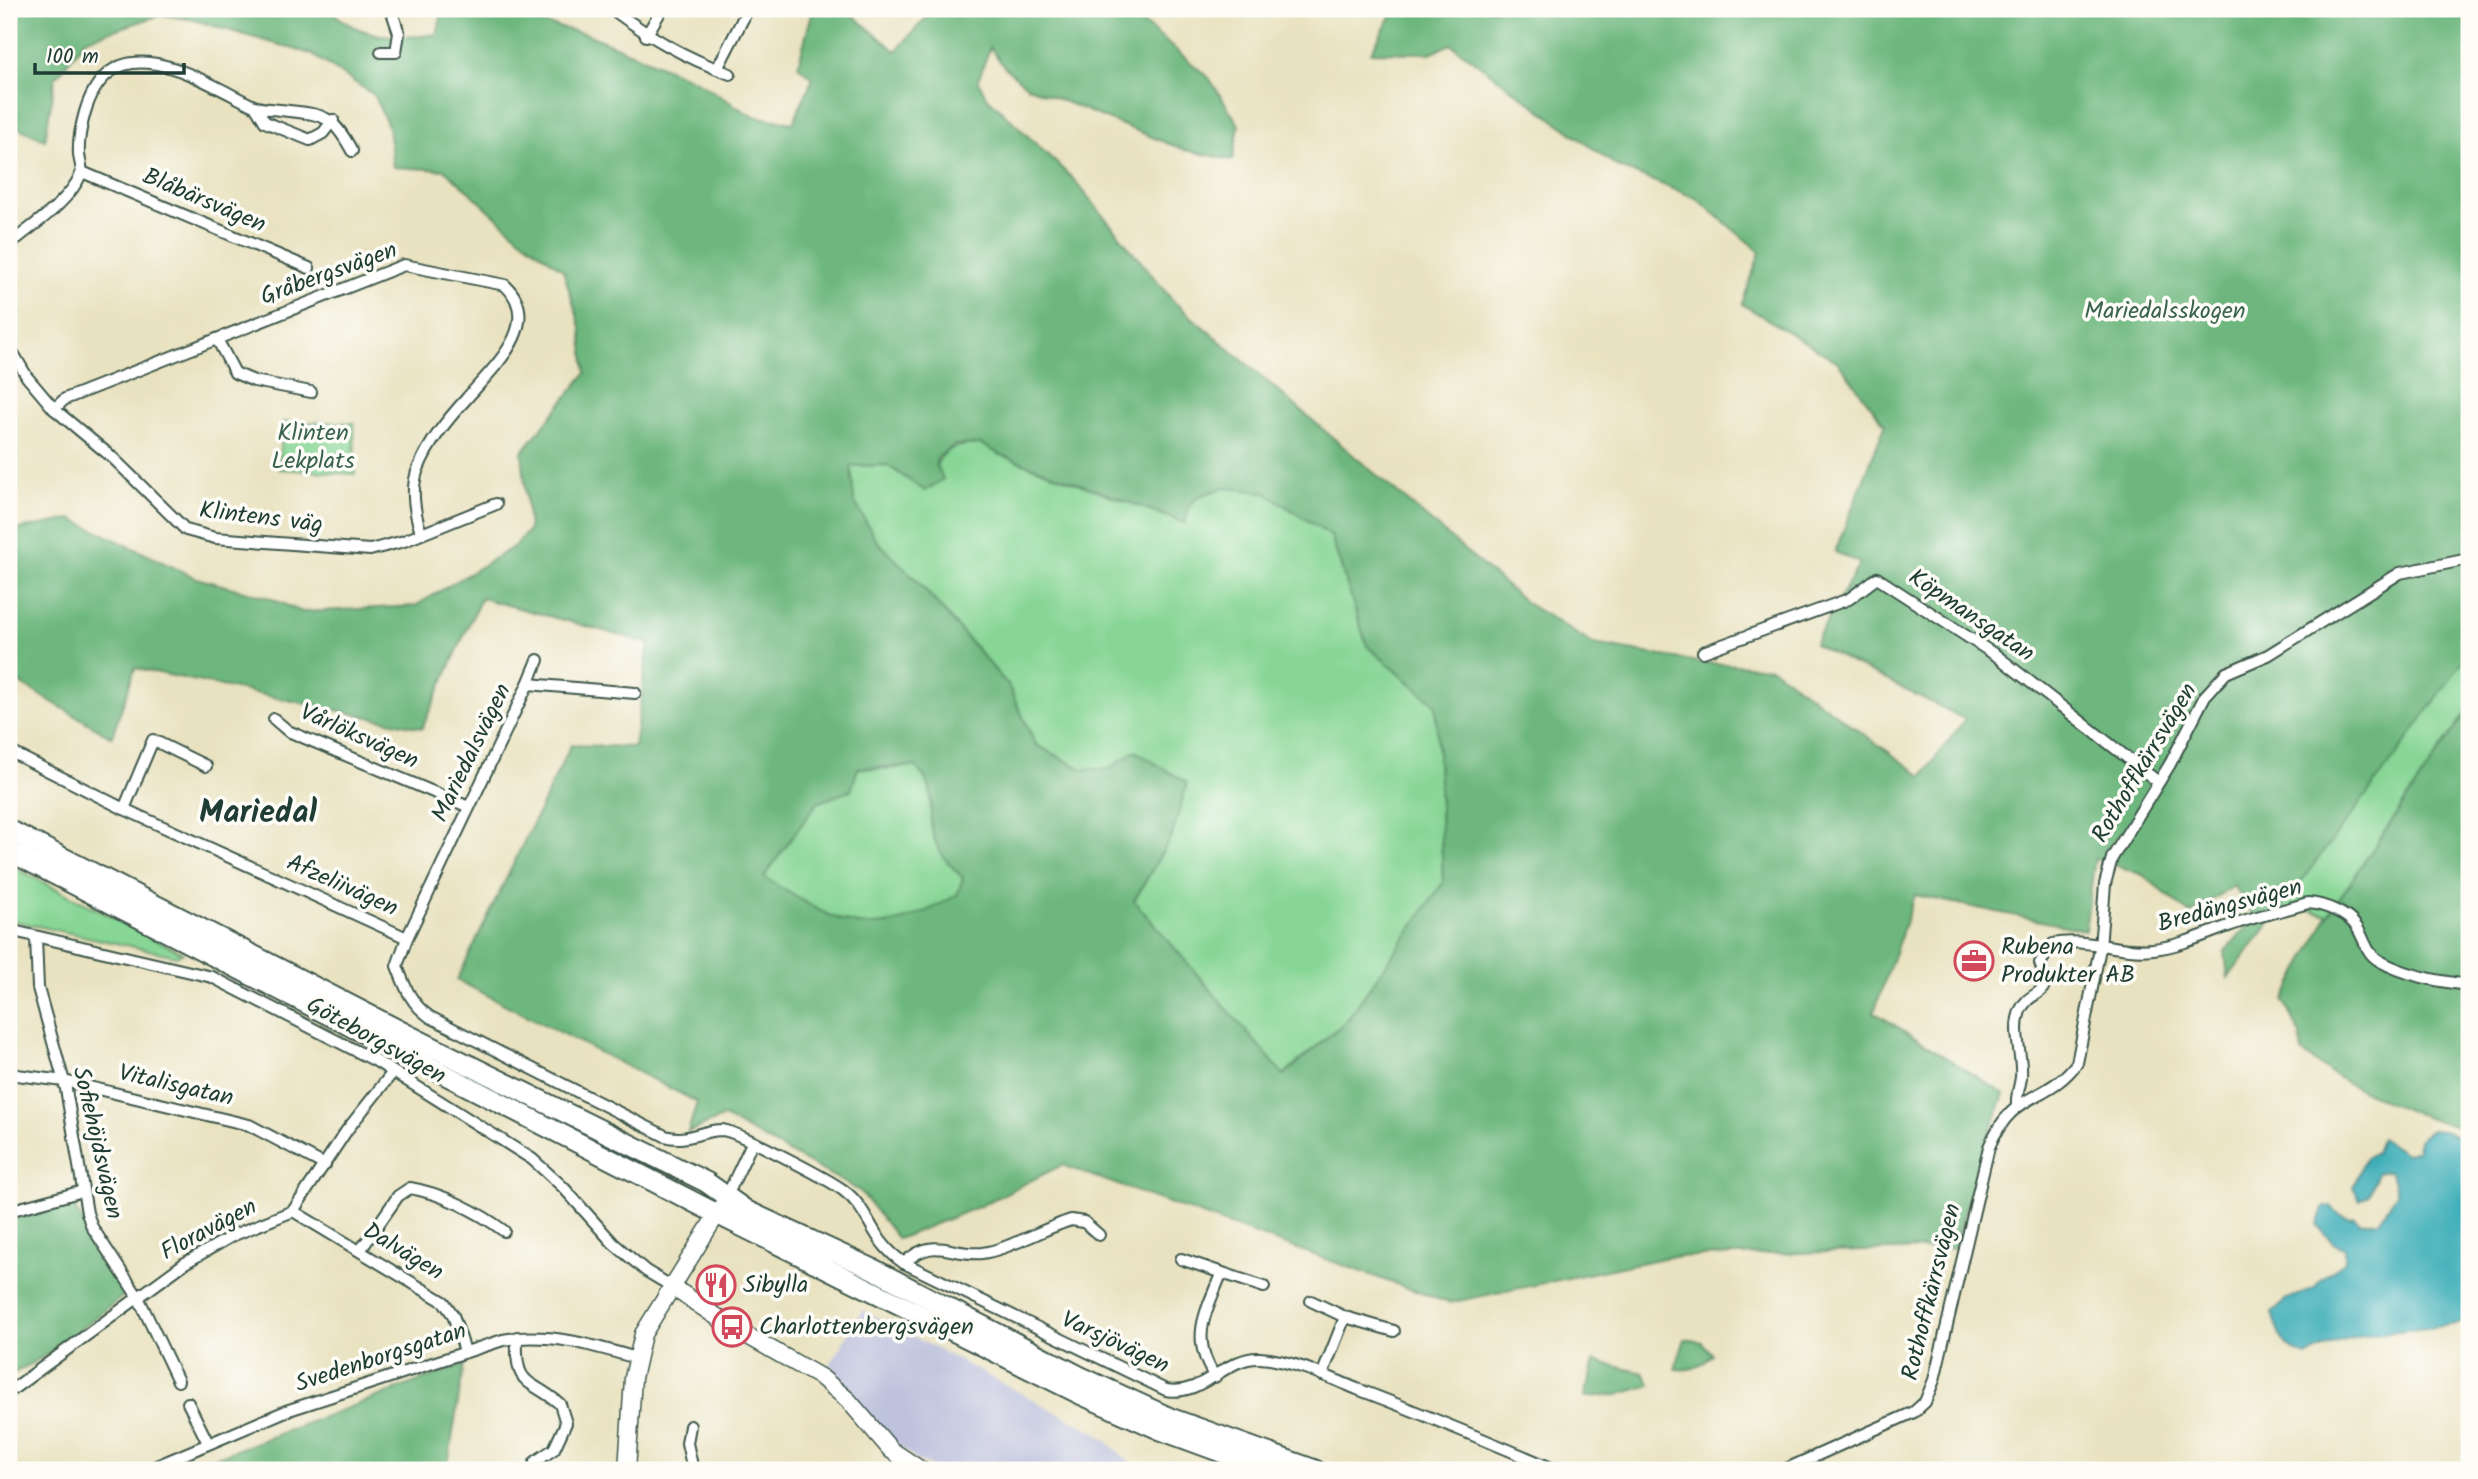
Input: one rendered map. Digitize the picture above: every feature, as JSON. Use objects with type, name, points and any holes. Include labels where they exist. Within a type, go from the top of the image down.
[{"type":"highway","points":[[9,830],[408,1035],[706,1182],[722,1206],[875,1270],[1134,1402],[1315,1470]]},
{"type":"highway","points":[[9,851],[722,1206],[1080,1394],[1161,1430],[1270,1470]]},
{"type":"street","points":[[381,52],[396,52],[399,33],[391,9]]},
{"type":"street","points":[[612,9],[646,36],[730,74]]},
{"type":"street","points":[[646,36],[662,9]]},
{"type":"street","points":[[717,69],[748,9]]},
{"type":"street","points":[[9,245],[62,200],[82,172],[79,131],[86,107],[100,83],[115,68],[140,60],[196,76],[256,107],[318,115],[333,120],[352,151]]},
{"type":"street","points":[[256,107],[265,122],[310,140],[323,133],[333,120]]},
{"type":"street","name":"Blåbärsvägen","points":[[82,172],[309,268]]},
{"type":"street","name":"Gråbergsvägen","points":[[54,408],[65,399],[404,265],[478,277],[505,285],[517,296],[519,313],[514,341],[503,358],[431,442],[416,472],[414,511],[421,533]]},
{"type":"street","points":[[217,339],[235,373],[254,381],[311,392]]},
{"type":"street","name":"Klintens väg","points":[[9,346],[27,377],[54,408],[113,458],[186,530],[215,538],[370,550],[404,541],[496,504]]},
{"type":"street","name":"Rothoffkärrsvägen","points":[[1784,1470],[1899,1420],[1925,1402],[1934,1380],[1989,1147],[1998,1125],[2017,1105],[2067,1076],[2077,1063],[2100,948],[2105,884],[2112,858],[2206,696],[2226,673],[2268,655],[2400,573],[2469,559]]},
{"type":"street","name":"Köpmansgatan","points":[[1703,652],[1849,600],[1877,578],[1997,656],[2157,781]]},
{"type":"street","points":[[528,684],[538,660]]},
{"type":"street","name":"Mariedalsvägen","points":[[407,938],[528,684],[635,693]]},
{"type":"street","name":"Vårlöksvägen","points":[[274,719],[288,731],[469,807]]},
{"type":"street","points":[[124,809],[153,740],[206,766]]},
{"type":"street","name":"Afzeliivägen","points":[[9,751],[124,809],[407,938],[397,966],[409,997],[419,1010],[430,1017],[665,1136],[676,1139],[724,1130],[752,1143]]},
{"type":"street","name":"Bredängsvägen","points":[[2017,1105],[2021,1078],[2018,1022],[2026,1003],[2043,990],[2047,981],[2040,962],[2053,944],[2072,940],[2100,948],[2108,945],[2153,949],[2308,903],[2317,904],[2356,925],[2370,953],[2378,961],[2412,973],[2469,985]]},
{"type":"street","name":"Göteborgsvägen","points":[[9,930],[212,977],[393,1072],[531,1159],[563,1187],[613,1243],[646,1271],[671,1286]]},
{"type":"street","name":"Sofiehöjdsvägen","points":[[36,937],[38,988],[64,1081],[92,1227],[138,1297],[178,1381]]},
{"type":"street","name":"Floravägen","points":[[9,1392],[185,1263],[234,1235],[293,1211],[347,1130],[393,1072]]},
{"type":"street","name":"Vitalisgatan","points":[[9,1074],[64,1081],[249,1125],[325,1165]]},
{"type":"street","points":[[627,1470],[636,1358],[643,1334],[722,1206],[752,1143]]},
{"type":"street","name":"Varsjövägen","points":[[752,1143],[842,1189],[862,1210],[887,1252],[904,1263],[1166,1390],[1184,1391],[1249,1359],[1257,1358],[1322,1376],[1556,1470]]},
{"type":"street","points":[[360,1251],[398,1196],[410,1188],[424,1190],[490,1220],[504,1231]]},
{"type":"street","points":[[9,1211],[83,1191]]},
{"type":"street","name":"Dalvägen","points":[[293,1211],[444,1302],[453,1315],[465,1351]]},
{"type":"street","points":[[904,1263],[921,1250],[931,1247],[988,1252],[1071,1220],[1084,1222],[1099,1235]]},
{"type":"street","points":[[1181,1259],[1264,1287]]},
{"type":"street","points":[[1215,1377],[1203,1355],[1199,1334],[1221,1274]]},
{"type":"street","points":[[671,1286],[732,1327],[822,1378],[848,1400],[891,1450],[921,1470]]},
{"type":"street","points":[[1311,1301],[1345,1317],[1394,1331]]},
{"type":"street","points":[[1322,1376],[1345,1317]]},
{"type":"street","points":[[517,1337],[521,1376],[529,1386],[560,1405],[566,1423],[554,1449],[535,1462]]},
{"type":"street","name":"Svedenborgsgatan","points":[[147,1470],[208,1443],[337,1393],[517,1337],[577,1342],[636,1358]]},
{"type":"street","points":[[188,1403],[208,1443]]},
{"type":"street","points":[[690,1426],[687,1443],[692,1470]]},
{"type":"shaded area","points":[[863,1310],[1097,1433],[1132,1464],[1130,1470],[938,1470],[917,1460],[890,1439],[825,1373]]},
{"type":"green space","name":"Mariedalsskogen","points":[[9,9],[330,9],[340,19],[365,31],[409,37],[437,34],[443,9],[484,9],[587,34],[696,81],[752,116],[793,123],[813,78],[798,66],[813,9],[845,9],[896,51],[934,9],[1127,9],[1209,78],[1239,125],[1233,160],[1184,150],[1028,87],[1005,68],[990,47],[978,81],[986,96],[1075,181],[1173,301],[1525,602],[1593,644],[1698,662],[1772,668],[1922,776],[1965,719],[1814,644],[1860,563],[1835,552],[1885,425],[1838,362],[1742,304],[1760,252],[1696,198],[1618,167],[1451,44],[1430,53],[1371,52],[1395,9],[2469,9],[2469,652],[2399,752],[2228,978],[2225,951],[2255,918],[2234,886],[2190,914],[2143,875],[2095,858],[2085,930],[1915,895],[1874,1012],[2004,1094],[1978,1166],[1954,1248],[1668,1257],[1449,1303],[1062,1165],[980,1206],[898,1239],[860,1191],[724,1117],[688,1132],[697,1102],[457,980],[571,745],[634,747],[649,643],[481,598],[422,728],[135,668],[112,737],[9,677],[9,531],[72,519],[196,578],[270,598],[302,612],[415,606],[515,546],[529,530],[522,452],[586,373],[581,328],[563,270],[519,237],[445,170],[393,167],[388,126],[374,95],[311,54],[190,19],[161,15],[86,39],[55,79],[45,140],[17,127],[9,140]],"holes":[[[981,444],[999,454],[1185,523],[1190,505],[1199,496],[1227,487],[1266,493],[1331,536],[1367,646],[1436,705],[1443,883],[1347,1020],[1284,1075],[1134,901],[1172,835],[1187,783],[1135,751],[1109,769],[1082,769],[1036,745],[1008,685],[920,584],[876,540],[854,501],[851,466],[887,465],[925,491],[943,479],[936,465],[937,458],[955,445]],[[915,766],[929,787],[932,832],[936,843],[944,857],[963,878],[957,895],[901,921],[878,925],[857,924],[815,908],[764,877],[817,803],[851,790],[858,768]]]},
{"type":"green space","name":"Klinten Lekplats","points":[[282,422],[354,423],[355,474],[279,469]]},
{"type":"green space","points":[[981,444],[999,454],[1184,523],[1190,505],[1199,496],[1227,487],[1266,493],[1331,536],[1367,646],[1436,705],[1443,883],[1347,1020],[1283,1075],[1134,901],[1172,835],[1187,783],[1135,751],[1109,769],[1082,769],[1036,745],[1008,685],[920,584],[876,540],[854,501],[850,466],[887,465],[925,490],[938,461],[949,450]]},
{"type":"green space","points":[[2469,652],[2469,708],[2328,915],[2305,909],[2271,921]]},
{"type":"green space","points":[[2469,708],[2469,1131],[2381,1100],[2321,1067],[2302,1052],[2300,1034],[2284,1000],[2328,915]]},
{"type":"green space","points":[[915,766],[930,788],[932,826],[936,840],[963,878],[957,895],[900,921],[877,925],[857,924],[815,908],[763,877],[817,803],[851,790],[858,768]]},
{"type":"green space","points":[[9,865],[183,953],[176,956],[9,920]]},
{"type":"green space","points":[[73,1205],[126,1294],[48,1354],[9,1376],[9,1220]]},
{"type":"green space","points":[[1685,1339],[1702,1342],[1712,1355],[1695,1367],[1675,1369]]},
{"type":"green space","points":[[1594,1361],[1643,1373],[1651,1385],[1617,1395],[1585,1397]]},
{"type":"green space","points":[[464,1364],[447,1470],[183,1470]]},
{"type":"water","points":[[2431,1130],[2444,1131],[2469,1142],[2469,1321],[2365,1335],[2325,1347],[2306,1357],[2298,1353],[2283,1340],[2272,1313],[2285,1300],[2315,1288],[2319,1281],[2345,1261],[2345,1248],[2334,1244],[2317,1225],[2323,1208],[2331,1206],[2342,1216],[2355,1217],[2361,1223],[2379,1221],[2397,1193],[2390,1171],[2378,1172],[2369,1195],[2360,1200],[2353,1187],[2366,1157],[2376,1153],[2381,1138],[2406,1154],[2416,1150],[2420,1138]]},
{"type":"place","name":"Rubena Produkter AB","points":[[1974,961]]},
{"type":"place","name":"Sibylla","points":[[716,1285]]},
{"type":"place","name":"Charlottenbergsvägen","points":[[732,1327]]},
{"type":"district","name":"Mariedal","points":[[258,813]]}]
